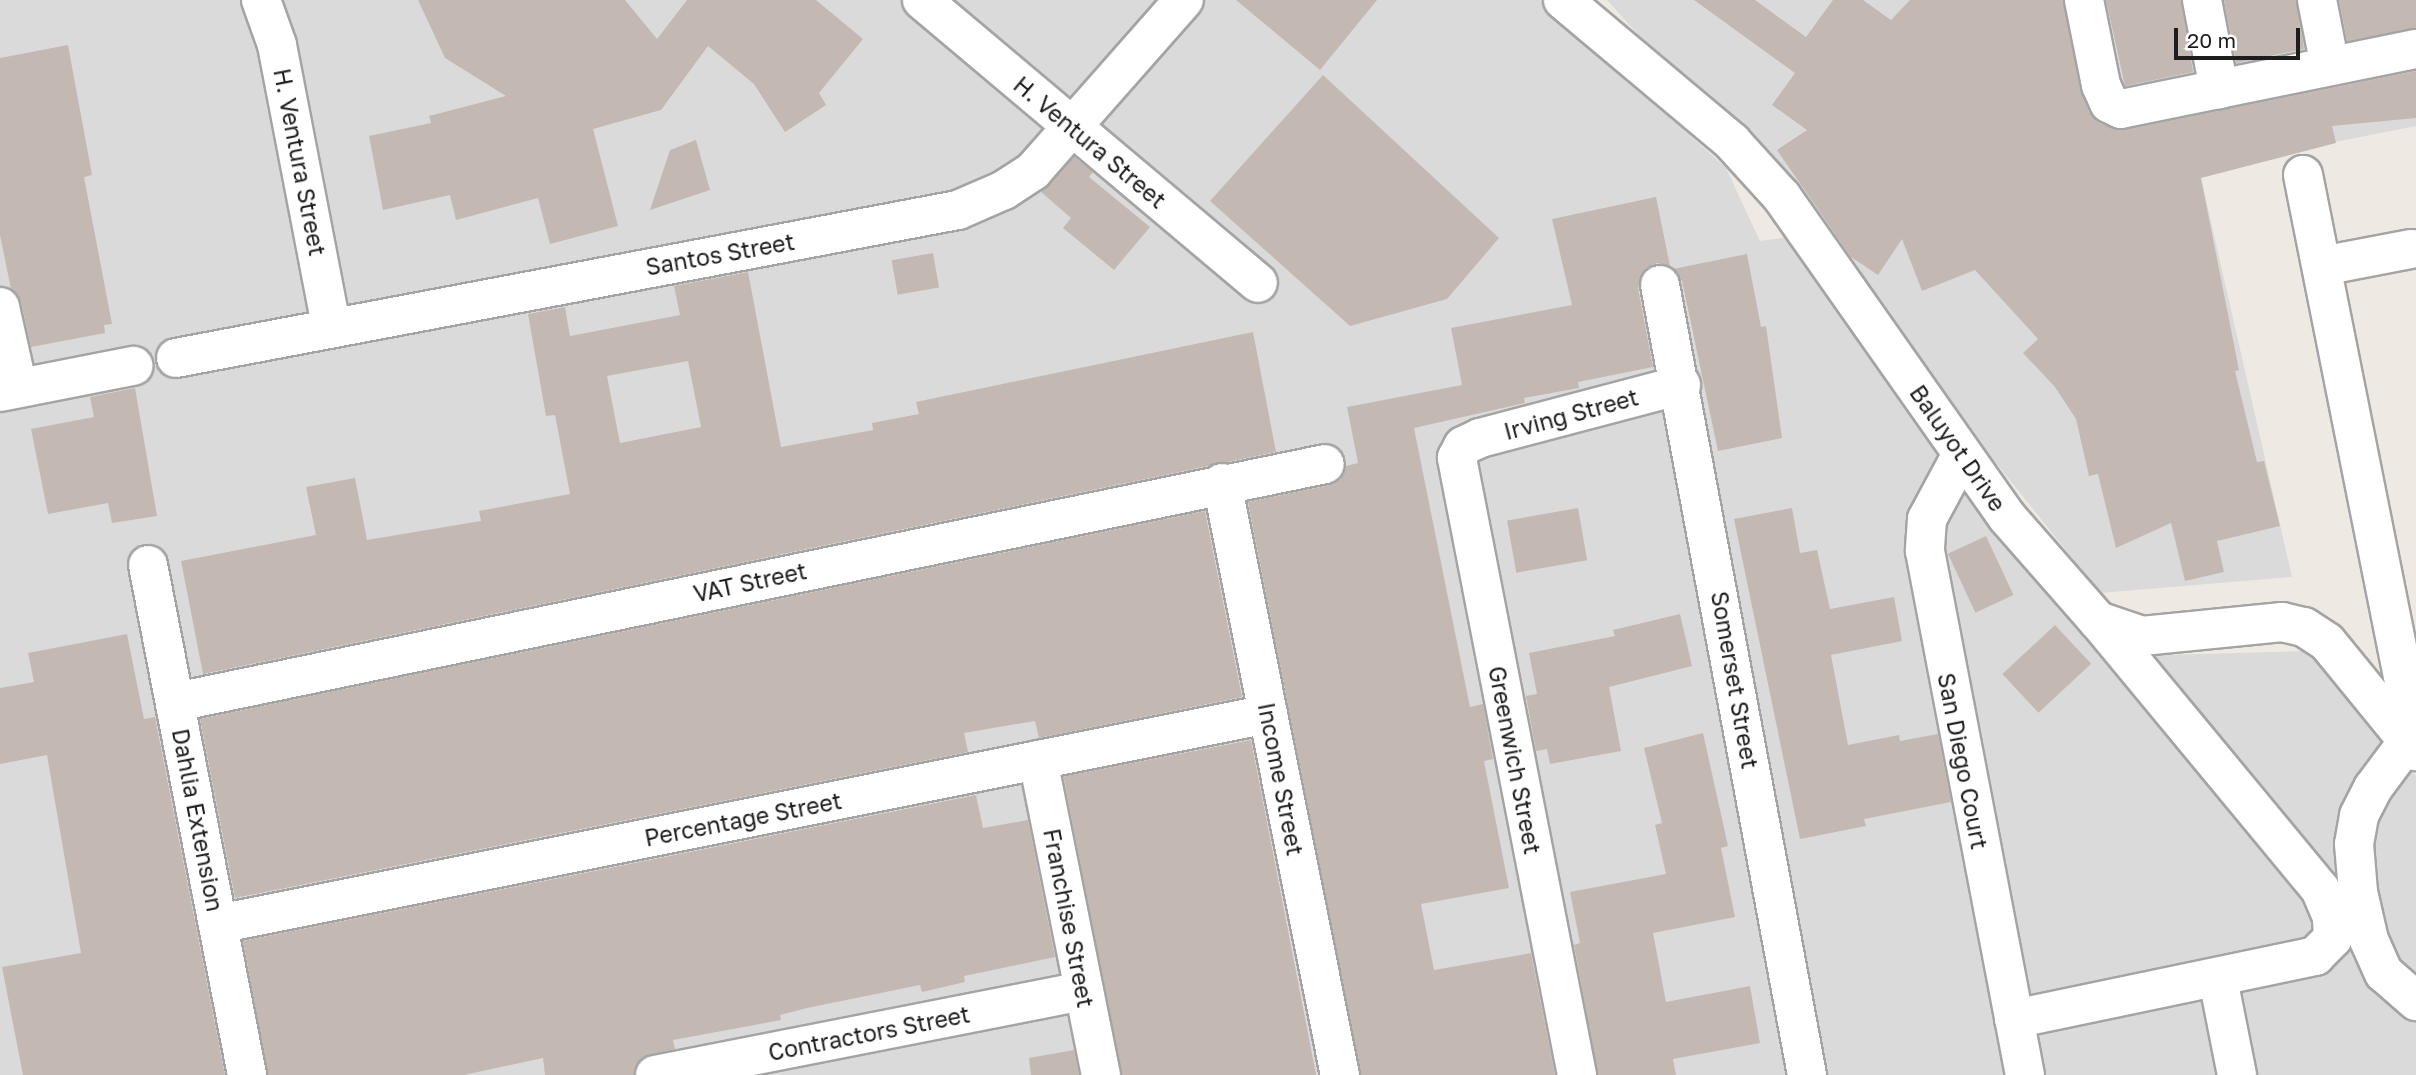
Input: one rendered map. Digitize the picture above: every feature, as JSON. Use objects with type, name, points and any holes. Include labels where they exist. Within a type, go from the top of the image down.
[{"type":"street","name":"H. Ventura Street","points":[[261,0],[277,45],[331,326]]},
{"type":"street","name":"H. Ventura Street","points":[[922,0],[1258,283]]},
{"type":"street","name":"Santos Street","points":[[176,358],[331,326],[958,211],[1004,190],[1033,171],[1074,130],[1184,0]]},
{"type":"street","name":"Baluyot Drive","points":[[1563,0],[1732,142],[1782,197],[2007,517],[2098,621],[2142,636],[2282,622],[2304,627],[2327,642],[2412,746]]},
{"type":"street","points":[[2084,0],[2109,103],[2121,109],[2416,49]]},
{"type":"street","points":[[2202,0],[2220,89]]},
{"type":"street","points":[[2317,0],[2330,66]]},
{"type":"street","points":[[2303,175],[2410,701],[2412,746],[2373,788],[2360,816],[2354,845],[2358,892],[2369,940],[2384,974],[2416,1001]]},
{"type":"street","points":[[2322,266],[2411,249]]},
{"type":"street","name":"Somerset Street","points":[[1660,285],[1681,385],[1807,1075]]},
{"type":"street","points":[[0,307],[9,390],[133,366]]},
{"type":"street","name":"Irving Street","points":[[1463,446],[1681,385]]},
{"type":"street","name":"Greenwich Street","points":[[1463,446],[1457,458],[1577,1075]]},
{"type":"street","name":"San Diego Court","points":[[1962,454],[1927,519],[1925,551],[2025,1075]]},
{"type":"street","name":"VAT Street","points":[[176,702],[1222,483],[1325,464]]},
{"type":"street","name":"Income Street","points":[[1222,483],[1340,1075]]},
{"type":"street","name":"Dahlia Extension","points":[[148,565],[247,1075]]},
{"type":"street","points":[[2014,1019],[2218,979],[2315,956],[2333,938],[2332,917],[2320,889],[2098,621]]},
{"type":"street","name":"Percentage Street","points":[[218,924],[1268,714]]},
{"type":"street","name":"Franchise Street","points":[[1038,760],[1101,1075]]},
{"type":"street","points":[[2218,979],[2237,1075]]},
{"type":"street","name":"Contractors Street","points":[[655,1075],[698,1071],[1084,991]]},
{"type":"shaded area","points":[[0,0],[1540,0],[1726,168],[1760,241],[1795,236],[2129,648],[2167,655],[2308,651],[2381,733],[2416,776],[2416,1075],[0,1075]]},
{"type":"shaded area","points":[[1607,0],[2416,0],[2416,126],[2199,169],[2292,577],[2100,593],[1769,179]]},
{"type":"building","points":[[418,0],[625,0],[657,39],[687,0],[816,0],[863,39],[819,93],[826,105],[785,132],[754,84],[708,46],[661,110],[593,129],[618,226],[550,244],[538,198],[456,220],[450,195],[383,210],[369,136],[431,123],[429,116],[506,96],[445,58]]},
{"type":"building","points":[[1236,0],[1377,0],[1320,70]]},
{"type":"building","points":[[1694,0],[1755,0],[1806,37],[1833,0],[1863,0],[1891,20],[1910,0],[2063,0],[2080,89],[2089,112],[2099,123],[2124,130],[2416,71],[2416,118],[2332,126],[2336,143],[2201,178],[2239,370],[2235,371],[2257,462],[2264,461],[2280,526],[2217,541],[2224,572],[2185,581],[2171,523],[2116,548],[2098,474],[2089,476],[2076,419],[2055,387],[2023,353],[2038,339],[1975,270],[1922,291],[1902,239],[1878,275],[1851,257],[1777,150],[1807,130],[1772,105],[1795,73]]},
{"type":"building","points":[[2106,0],[2181,0],[2193,72],[2125,86]]},
{"type":"building","points":[[2224,0],[2296,0],[2304,49],[2236,63]]},
{"type":"building","points":[[2339,0],[2416,0],[2416,28],[2347,41]]},
{"type":"building","points":[[68,45],[92,175],[84,177],[112,324],[104,325],[105,333],[31,347],[21,302],[11,289],[0,235],[0,58]]},
{"type":"building","points":[[1323,75],[1499,238],[1447,299],[1350,326],[1210,201]]},
{"type":"building","points":[[696,140],[710,190],[650,210],[670,150]]},
{"type":"building","points":[[1074,157],[1093,172],[1089,177],[1150,227],[1114,270],[1063,228],[1071,218],[1041,192]]},
{"type":"building","points":[[1656,197],[1670,266],[1657,263],[1646,268],[1638,288],[1653,367],[1578,382],[1579,388],[1524,398],[1525,403],[1414,428],[1470,707],[1483,704],[1493,759],[1484,761],[1509,888],[1421,904],[1434,970],[1531,953],[1555,1075],[1361,1075],[1248,502],[1330,485],[1340,480],[1346,466],[1358,463],[1347,407],[1462,385],[1451,328],[1572,305],[1552,219]]},
{"type":"building","points":[[933,253],[939,287],[898,295],[892,260]]},
{"type":"building","points":[[1747,254],[1761,327],[1766,326],[1782,438],[1718,451],[1682,281],[1673,269]]},
{"type":"building","points":[[748,272],[781,447],[873,430],[872,423],[919,414],[916,402],[1253,332],[1276,452],[203,674],[181,561],[316,535],[306,487],[355,478],[367,540],[481,521],[479,511],[570,494],[555,415],[546,416],[528,314],[565,307],[570,336],[680,315],[674,286]],"holes":[[[688,361],[701,427],[620,443],[607,376]]]},
{"type":"building","points":[[135,388],[157,516],[112,523],[108,503],[48,514],[31,429],[94,417],[90,397]]},
{"type":"building","points":[[1578,508],[1587,560],[1516,573],[1507,521]]},
{"type":"building","points":[[1792,508],[1800,553],[1817,550],[1830,609],[1894,597],[1902,641],[1831,655],[1848,745],[1899,735],[1900,741],[1938,734],[1951,802],[1864,819],[1866,826],[1800,839],[1734,519]]},
{"type":"building","points":[[1205,511],[1242,697],[1039,738],[1035,721],[964,733],[968,752],[235,898],[200,719]]},
{"type":"building","points":[[1986,536],[2013,595],[1975,613],[1948,554]]},
{"type":"building","points":[[1680,614],[1692,666],[1609,687],[1621,751],[1550,764],[1547,749],[1536,751],[1526,696],[1537,694],[1529,653],[1615,636],[1613,630]]},
{"type":"building","points":[[2055,625],[2091,664],[2038,713],[2002,674]]},
{"type":"building","points":[[127,634],[144,719],[155,717],[225,1075],[23,1075],[2,967],[81,953],[47,755],[0,764],[0,688],[34,682],[28,653]]},
{"type":"building","points":[[1703,733],[1728,846],[1721,848],[1735,917],[1653,933],[1666,1002],[1750,986],[1760,1043],[1673,1059],[1676,1075],[1598,1075],[1574,945],[1580,943],[1570,892],[1666,874],[1655,825],[1662,823],[1644,748]]},
{"type":"building","points":[[1251,740],[1316,1075],[1122,1075],[1064,776]]},
{"type":"building","points":[[976,795],[983,828],[1028,820],[1055,957],[964,976],[965,982],[922,992],[920,985],[807,1008],[780,1015],[781,1020],[673,1040],[675,1049],[641,1058],[634,1075],[545,1075],[543,1058],[464,1075],[268,1075],[243,941]]},
{"type":"building","points":[[1074,1050],[1079,1075],[1031,1075],[1029,1058]]}]
